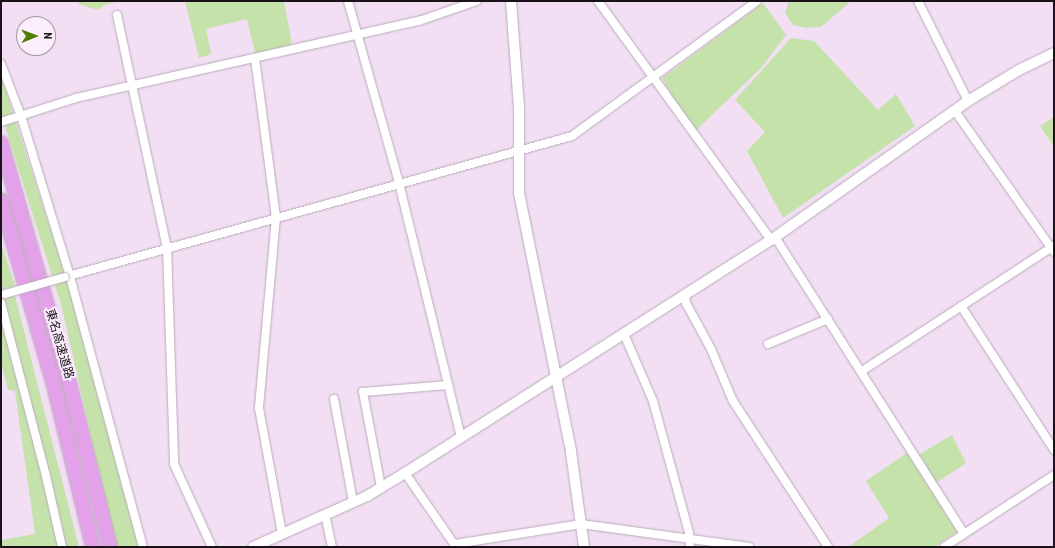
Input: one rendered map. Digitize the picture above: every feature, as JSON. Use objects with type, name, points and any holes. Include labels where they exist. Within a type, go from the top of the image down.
[{"type":"highway","name":"東名高速道路","points":[[1,143],[68,378],[110,547]]},
{"type":"highway","name":"東名高速道路","points":[[1,200],[53,382],[93,547]]},
{"type":"street","points":[[348,1],[399,183],[461,438]]},
{"type":"street","points":[[1,122],[76,98],[419,21],[477,1]]},
{"type":"street","points":[[511,1],[519,108],[518,150],[521,200],[571,452],[584,547]]},
{"type":"street","points":[[598,1],[652,77],[773,238],[862,371],[964,534]]},
{"type":"street","points":[[3,294],[572,136],[757,1]]},
{"type":"street","points":[[918,1],[968,101]]},
{"type":"street","points":[[117,14],[167,248],[174,464],[212,547]]},
{"type":"street","points":[[253,547],[353,502],[405,473],[773,238],[968,101],[1019,70],[1054,53]]},
{"type":"street","points":[[255,58],[276,217],[259,408],[282,533]]},
{"type":"street","points":[[1,64],[67,276],[143,547]]},
{"type":"street","points":[[862,371],[961,306],[1053,249],[955,111]]},
{"type":"street","points":[[685,295],[686,303],[711,349],[733,401],[828,547]]},
{"type":"street","points":[[1,303],[46,476],[62,547]]},
{"type":"street","points":[[961,306],[1054,450]]},
{"type":"street","points":[[768,344],[828,319]]},
{"type":"street","points":[[624,334],[653,401],[690,543]]},
{"type":"street","points":[[381,487],[364,392],[448,385]]},
{"type":"street","points":[[334,400],[353,502]]},
{"type":"street","points":[[405,473],[455,545],[581,524],[690,543],[749,547]]},
{"type":"street","points":[[944,547],[1054,474]]},
{"type":"street","points":[[325,514],[332,547]]},
{"type":"green space","points":[[78,1],[123,1],[107,4],[97,10],[79,4]]},
{"type":"green space","points":[[185,1],[284,1],[293,49],[255,53],[247,19],[206,29],[211,54],[199,58]]},
{"type":"green space","points":[[789,1],[851,1],[821,27],[807,28],[793,25],[785,13]]},
{"type":"green space","points":[[763,3],[786,35],[761,68],[693,133],[662,78]]},
{"type":"green space","points":[[791,38],[814,41],[878,110],[896,94],[915,126],[783,218],[747,151],[765,132],[735,100]]},
{"type":"green space","points":[[1,76],[62,265],[132,504],[141,547],[116,547],[61,304],[1,114]]},
{"type":"green space","points":[[1054,117],[1054,147],[1040,126]]},
{"type":"green space","points":[[1,243],[15,286],[2,290],[1,288]]},
{"type":"green space","points":[[15,296],[79,547],[1,547],[1,540],[35,534],[15,391],[8,390],[1,363],[1,298]]},
{"type":"green space","points":[[952,435],[966,463],[936,483],[920,454]]},
{"type":"green space","points":[[907,453],[957,532],[934,547],[848,547],[889,518],[866,481]]}]
